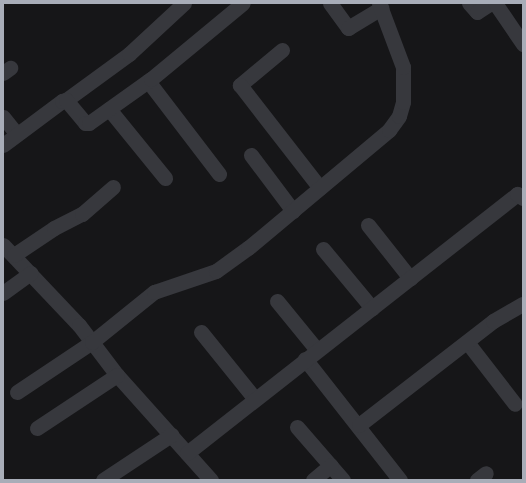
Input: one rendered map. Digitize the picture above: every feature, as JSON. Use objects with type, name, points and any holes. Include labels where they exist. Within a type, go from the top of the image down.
[{"type":"street","points":[[3,145],[129,54],[184,3]]},
{"type":"street","points":[[66,100],[87,124],[148,81],[243,3]]},
{"type":"street","points":[[17,392],[92,342],[154,292],[216,271],[248,248],[294,211],[389,130],[399,116],[404,87],[403,67],[380,5],[348,28],[330,3]]},
{"type":"street","points":[[469,3],[476,12],[491,3]]},
{"type":"street","points":[[496,3],[523,44]]},
{"type":"street","points":[[282,50],[241,84],[240,88],[320,188]]},
{"type":"street","points":[[148,81],[219,174]]},
{"type":"street","points":[[109,109],[165,178]]},
{"type":"street","points":[[3,117],[17,134]]},
{"type":"street","points":[[251,155],[294,211]]},
{"type":"street","points":[[113,187],[82,214],[8,250],[31,273],[92,342],[116,375],[211,480]]},
{"type":"street","points":[[187,453],[311,354],[517,194],[523,198]]},
{"type":"street","points":[[368,225],[410,278]]},
{"type":"street","points":[[323,248],[372,308]]},
{"type":"street","points":[[3,294],[31,273]]},
{"type":"street","points":[[277,301],[359,425],[400,480]]},
{"type":"street","points":[[359,425],[493,321],[523,304]]},
{"type":"street","points":[[201,332],[255,399]]},
{"type":"street","points":[[467,342],[515,404]]},
{"type":"street","points":[[37,428],[116,375]]},
{"type":"street","points":[[297,427],[343,480]]},
{"type":"street","points":[[103,480],[171,435]]},
{"type":"street","points":[[313,480],[331,465]]}]
